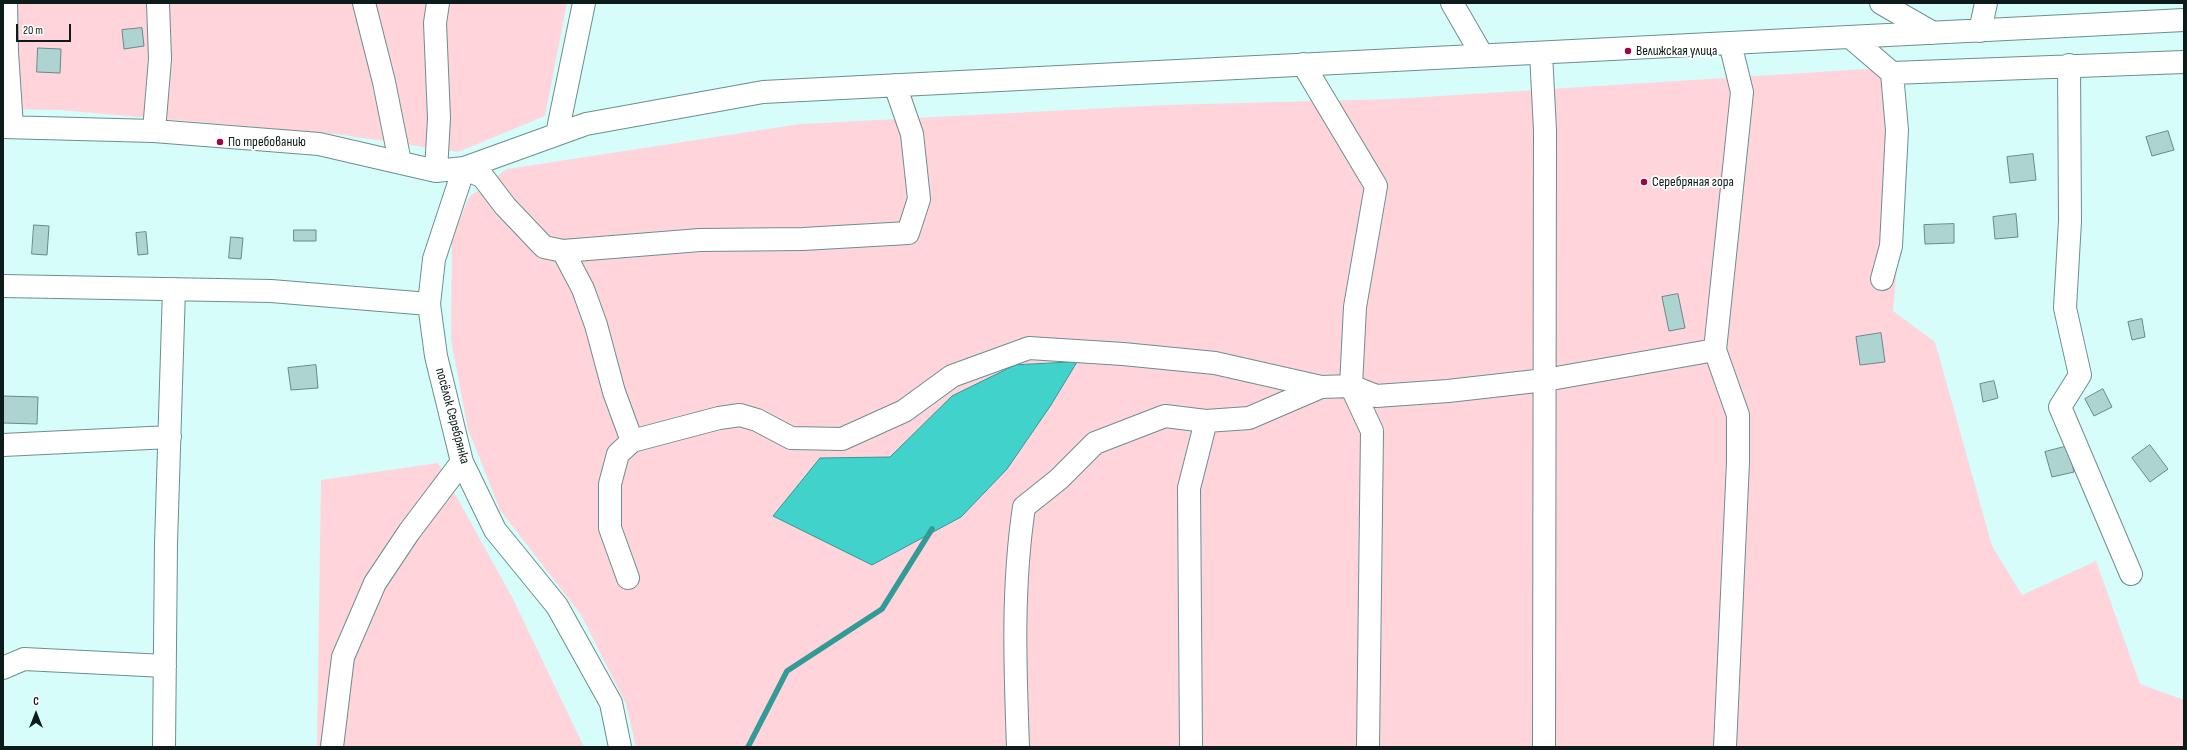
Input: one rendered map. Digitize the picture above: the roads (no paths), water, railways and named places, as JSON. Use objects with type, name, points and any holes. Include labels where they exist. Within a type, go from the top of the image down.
[{"type":"street","points":[[6,3],[8,127],[154,131],[319,144],[436,171],[464,168],[586,124],[763,92],[2184,20]]},
{"type":"street","points":[[154,131],[160,59],[158,3]]},
{"type":"street","points":[[364,3],[384,82],[400,162]]},
{"type":"street","points":[[436,171],[439,118],[435,23],[438,3]]},
{"type":"street","points":[[556,134],[584,3]]},
{"type":"street","points":[[1452,3],[1482,55]]},
{"type":"street","points":[[1881,3],[1933,33]]},
{"type":"street","points":[[1980,31],[1986,3]]},
{"type":"street","points":[[1850,37],[1892,73],[2069,65],[2184,62]]},
{"type":"street","points":[[1724,747],[1738,462],[1738,414],[1715,350],[1742,92],[1730,43]]},
{"type":"street","points":[[1541,52],[1545,130],[1544,747]]},
{"type":"street","points":[[1303,64],[1376,186],[1355,307],[1351,386],[1372,431],[1368,747]]},
{"type":"street","points":[[2069,65],[2070,220],[2065,308],[2080,375],[2060,407],[2131,574]]},
{"type":"street","points":[[1882,279],[1891,246],[1897,130],[1892,73]]},
{"type":"street","points":[[464,168],[483,177],[505,206],[544,247],[563,251],[700,240],[817,239],[908,233],[919,199],[912,134],[894,85]]},
{"type":"street","name":"посёлок Серебрянка","points":[[464,168],[434,259],[429,304],[436,356],[462,462],[495,530],[557,606],[611,703],[620,747]]},
{"type":"street","points":[[563,251],[583,289],[596,325],[614,392],[632,440]]},
{"type":"street","points":[[3,286],[271,291],[429,304]]},
{"type":"street","points":[[164,747],[174,289]]},
{"type":"street","points":[[628,578],[610,528],[610,484],[618,454],[632,440],[718,418],[740,415],[757,420],[790,438],[842,439],[904,411],[952,376],[1029,348],[1123,354],[1215,363],[1321,387],[1351,386],[1376,396],[1448,391],[1545,380],[1715,350]]},
{"type":"street","points":[[1018,747],[1014,626],[1018,550],[1024,507],[1059,479],[1095,443],[1165,416],[1206,421],[1249,418],[1321,387]]},
{"type":"street","points":[[1191,747],[1189,488],[1206,421]]},
{"type":"street","points":[[3,445],[170,437]]},
{"type":"street","points":[[332,747],[343,657],[375,583],[410,532],[462,462]]},
{"type":"street","points":[[3,668],[24,659],[165,666]]},
{"type":"water","points":[[1077,362],[1051,405],[1007,469],[961,517],[872,565],[773,516],[820,458],[890,457],[952,396],[1015,365]]},
{"type":"waterway","points":[[748,747],[787,671],[882,609],[932,529]]},
{"type":"place","name":"Велижская улица","points":[[1628,51]]},
{"type":"place","name":"По требованию","points":[[220,142]]},
{"type":"place","name":"Серебряная гора","points":[[1644,182]]}]
